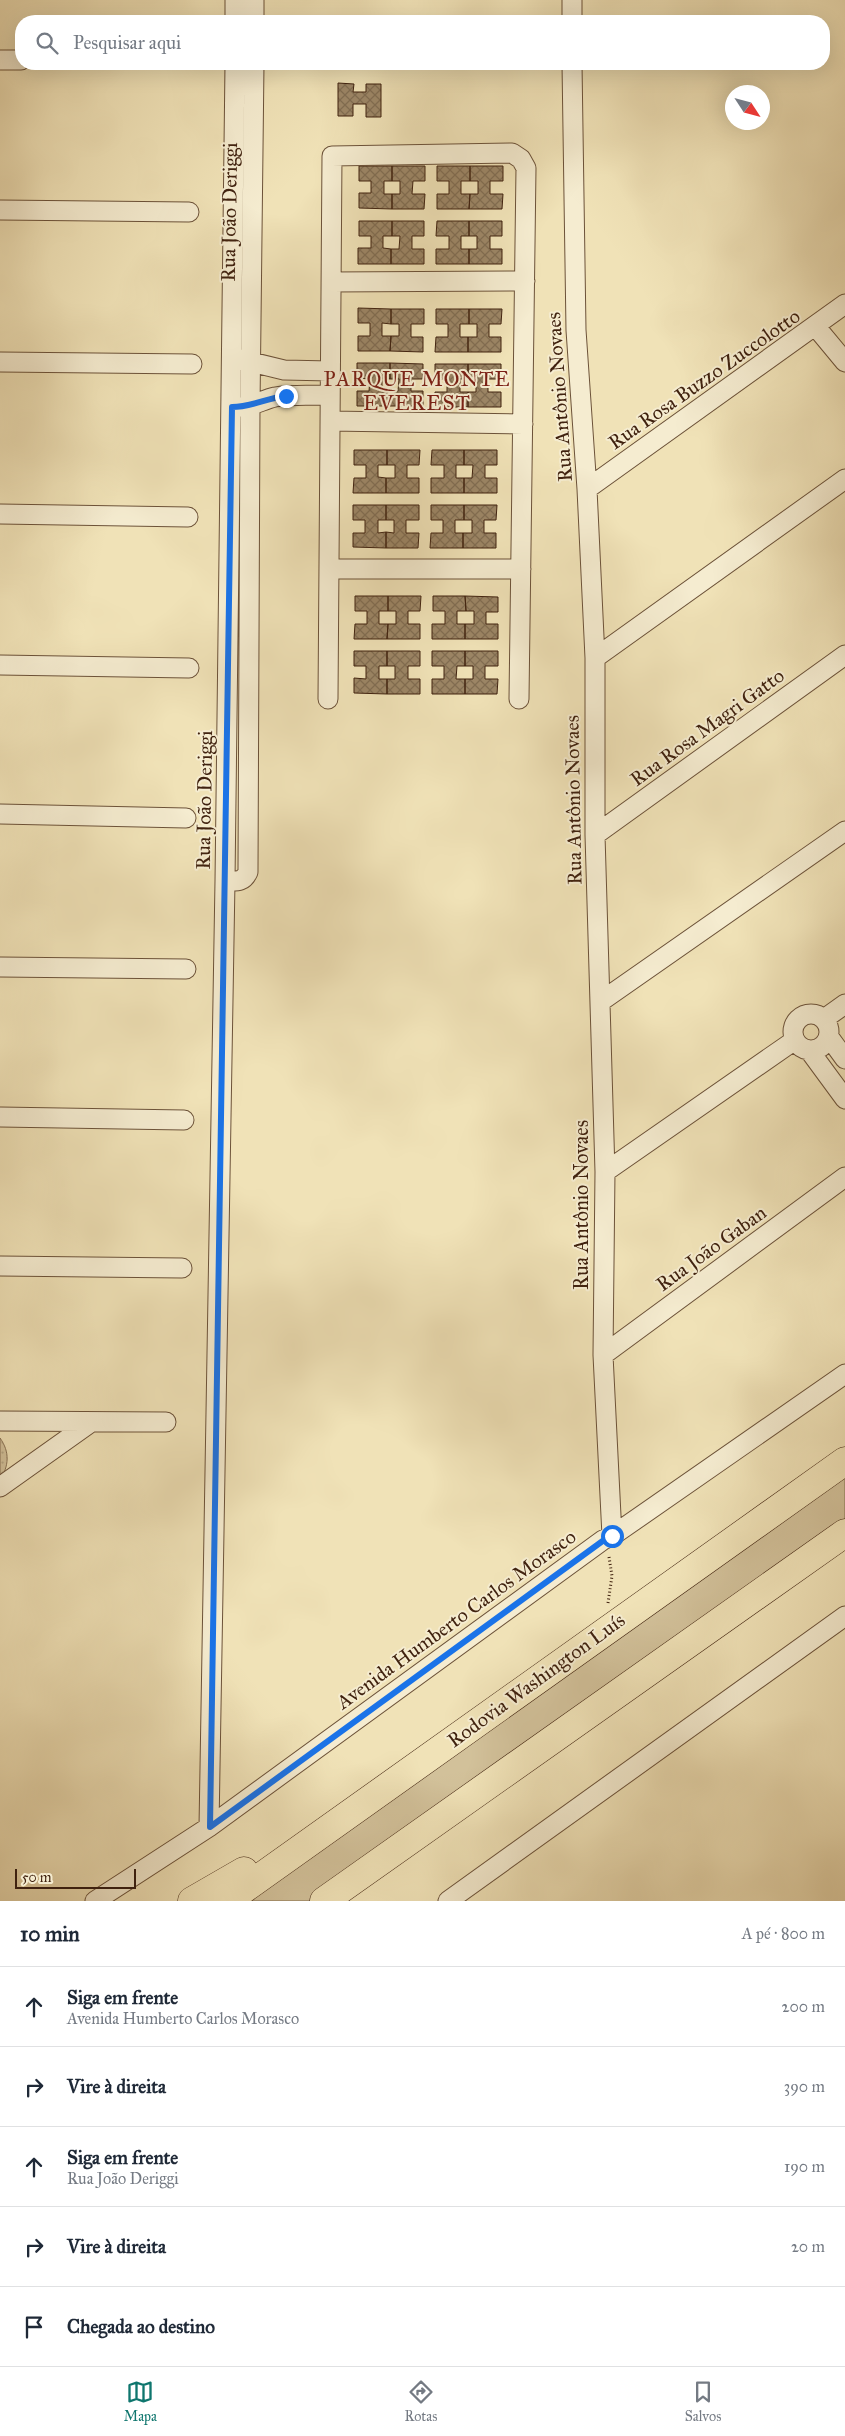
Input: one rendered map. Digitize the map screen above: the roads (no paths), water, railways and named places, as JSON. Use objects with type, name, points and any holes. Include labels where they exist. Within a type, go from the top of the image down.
[{"type":"highway","name":"Rodovia Washington Luís","points":[[227,1901],[383,1788],[845,1461]]},
{"type":"highway","points":[[324,1901],[467,1798],[845,1533]]},
{"type":"highway","points":[[192,1901],[383,1788]]},
{"type":"highway","points":[[350,1901],[467,1798]]},
{"type":"street","points":[[235,15],[236,0]]},
{"type":"street","points":[[254,0],[254,15]]},
{"type":"street","points":[[572,0],[572,15]]},
{"type":"street","points":[[0,60],[15,60]]},
{"type":"street","name":"Rua João Deriggi","points":[[210,1827],[225,880],[241,407],[235,70]]},
{"type":"street","name":"Rua João Deriggi","points":[[241,360],[254,70]]},
{"type":"street","name":"Rua Antônio Novaes","points":[[572,70],[576,330],[587,489],[595,658],[595,834],[605,1172],[603,1355],[608,1538]]},
{"type":"street","points":[[328,699],[332,156],[512,153],[521,158],[526,168],[519,699]]},
{"type":"street","points":[[0,210],[189,212]]},
{"type":"street","points":[[331,282],[525,281]]},
{"type":"street","name":"Rua Rosa Buzzo Zuccolotto","points":[[587,489],[816,327],[845,304]]},
{"type":"street","points":[[816,327],[845,362]]},
{"type":"street","points":[[241,360],[284,370],[330,371]]},
{"type":"street","points":[[0,362],[192,364]]},
{"type":"street","points":[[241,407],[286,396],[330,396]]},
{"type":"street","points":[[330,421],[523,424]]},
{"type":"street","points":[[595,658],[845,479]]},
{"type":"street","points":[[0,514],[188,517]]},
{"type":"street","points":[[329,569],[521,569]]},
{"type":"street","name":"Rua Rosa Magri Gatto","points":[[595,834],[845,655]]},
{"type":"street","points":[[0,665],[189,668]]},
{"type":"street","points":[[0,814],[186,818]]},
{"type":"street","points":[[600,1002],[845,831]]},
{"type":"street","points":[[0,967],[186,969]]},
{"type":"street","points":[[605,1172],[802,1045],[821,1047],[826,1028],[845,1004]]},
{"type":"street","points":[[845,1059],[826,1028],[813,1014],[801,1018],[794,1028],[802,1045],[845,1099]]},
{"type":"street","points":[[0,1117],[184,1120]]},
{"type":"street","name":"Rua João Gaban","points":[[603,1355],[845,1177]]},
{"type":"street","points":[[0,1266],[182,1268]]},
{"type":"street","name":"Avenida Humberto Carlos Morasco","points":[[95,1901],[210,1827],[608,1538],[845,1374]]},
{"type":"street","points":[[0,1421],[166,1422]]},
{"type":"street","points":[[0,1487],[90,1423]]},
{"type":"street","points":[[448,1901],[845,1616]]},
{"type":"district","name":"PARQUE MONTE EVEREST","points":[[417,391]]}]
